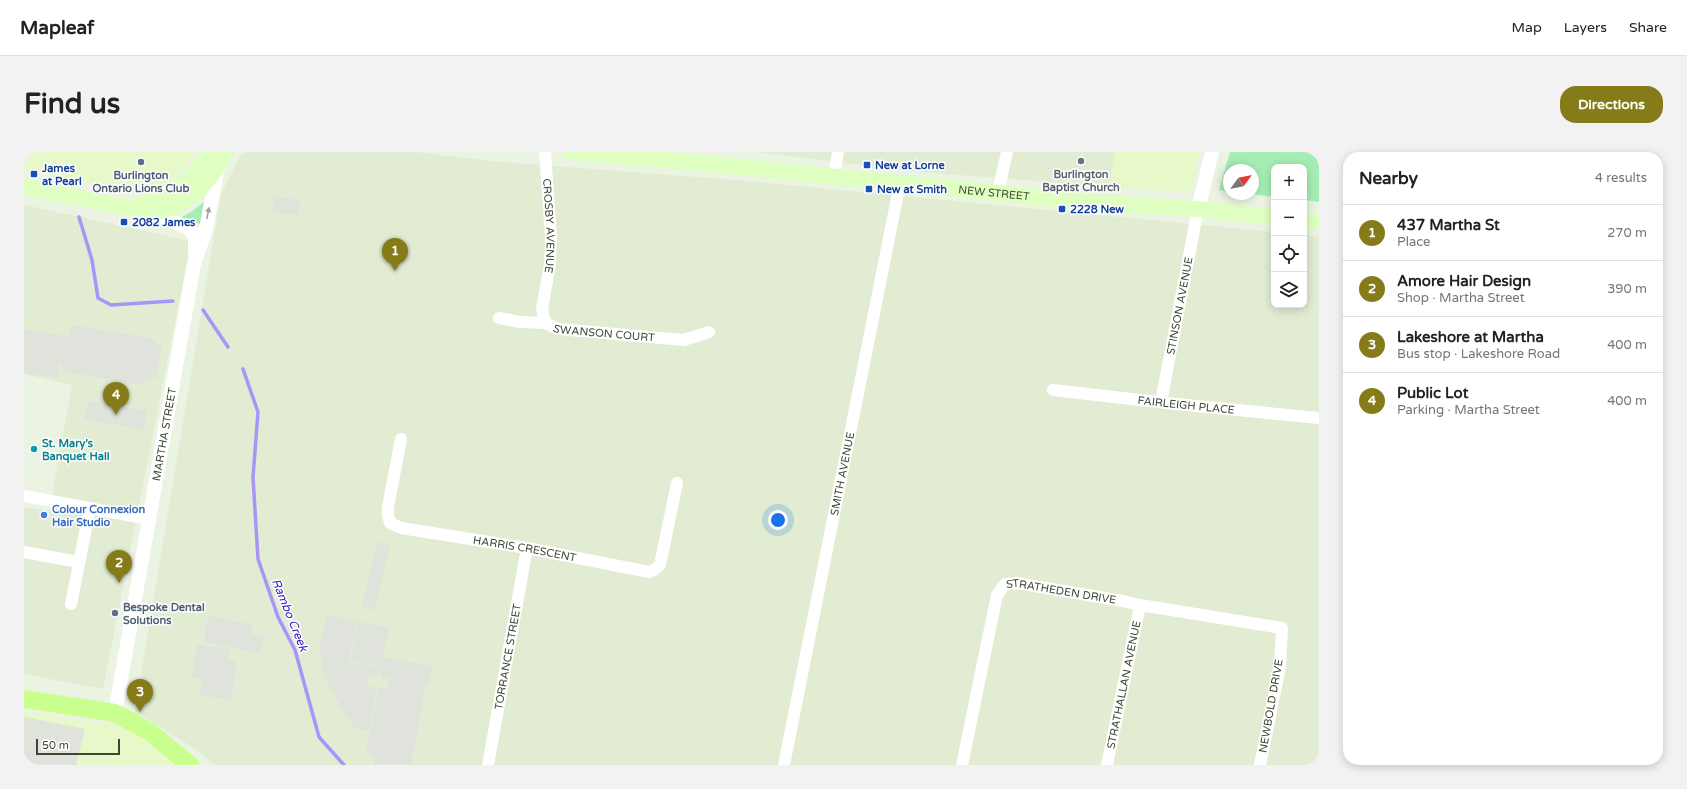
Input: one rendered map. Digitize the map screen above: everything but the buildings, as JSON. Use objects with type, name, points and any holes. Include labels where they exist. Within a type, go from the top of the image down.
[{"type":"main road","name":"NEW STREET","points":[[571,152],[690,157],[834,177],[1271,217]]},
{"type":"main road","points":[[132,208],[177,189],[219,154]]},
{"type":"main road","points":[[24,187],[96,203],[132,208],[153,213],[175,207],[190,198],[205,184],[219,154]]},
{"type":"main road","points":[[1307,220],[1319,222]]},
{"type":"main road","points":[[24,698],[115,713],[150,732],[190,765]]},
{"type":"street","name":"CROSBY AVENUE","points":[[544,152],[551,236],[550,264],[542,309],[545,323]]},
{"type":"street","points":[[834,177],[838,152]]},
{"type":"street","points":[[998,192],[1007,152]]},
{"type":"street","points":[[1198,209],[1212,152]]},
{"type":"street","name":"MARTHA STREET","points":[[115,713],[194,264],[206,229],[219,154]]},
{"type":"street","name":"SMITH AVENUE","points":[[784,765],[900,183]]},
{"type":"street","name":"STINSON AVENUE","points":[[1161,402],[1198,209]]},
{"type":"street","points":[[153,213],[183,224],[192,231],[195,240],[194,264]]},
{"type":"street","name":"SWANSON COURT","points":[[499,318],[520,322],[545,323],[558,329],[684,340],[709,332]]},
{"type":"street","name":"FAIRLEIGH PLACE","points":[[1053,390],[1319,418]]},
{"type":"street","name":"HARRIS CRESCENT","points":[[401,439],[388,507],[390,522],[401,528],[527,548],[649,572],[660,565],[677,483]]},
{"type":"street","points":[[24,496],[149,519]]},
{"type":"street","points":[[71,604],[78,562],[90,508]]},
{"type":"street","name":"TORRANCE STREET","points":[[488,765],[527,548]]},
{"type":"street","points":[[24,552],[78,562]]},
{"type":"street","name":"STRATHEDEN DRIVE","points":[[962,765],[997,595],[1005,584],[1016,583],[1282,628],[1281,647]]},
{"type":"street","name":"STRATHALLAN AVENUE","points":[[1107,765],[1140,605]]},
{"type":"street","name":"NEWBOLD DRIVE","points":[[1260,765],[1280,667],[1281,647]]},
{"type":"shaded area","points":[[26,152],[195,152],[172,181],[126,191],[24,169]]},
{"type":"shaded area","points":[[247,152],[415,152],[490,161],[747,181],[1271,232],[1271,308],[1307,308],[1307,235],[1319,237],[1319,765],[215,765],[200,752],[135,711],[221,194],[240,156]]},
{"type":"shaded area","points":[[756,152],[1200,152],[1190,193],[920,172]]},
{"type":"shaded area","points":[[1115,152],[1200,152],[1190,193],[1109,186]]},
{"type":"shaded area","points":[[1230,152],[1319,152],[1319,202],[1307,200],[1307,164],[1271,164],[1271,197],[1259,195],[1259,164],[1227,164]]},
{"type":"shaded area","points":[[1223,176],[1223,191],[1219,190]]},
{"type":"shaded area","points":[[274,196],[300,200],[298,215],[272,212]]},
{"type":"shaded area","points":[[205,201],[201,224],[197,223],[192,225],[180,218],[191,212]]},
{"type":"shaded area","points":[[24,205],[191,241],[103,689],[24,674],[24,507],[52,511],[53,490],[72,385],[24,374]]},
{"type":"shaded area","points":[[71,325],[151,338],[157,344],[162,345],[156,378],[148,377],[144,380],[143,385],[62,371],[63,364],[60,363],[58,378],[24,373],[24,329],[68,336]]},
{"type":"shaded area","points":[[88,401],[147,411],[144,430],[84,419]]},
{"type":"shaded area","points":[[377,542],[390,545],[375,610],[362,607]]},
{"type":"shaded area","points":[[327,614],[357,621],[349,662],[380,668],[377,677],[369,675],[367,686],[376,688],[369,731],[352,727],[353,720],[347,718],[323,674],[319,647]]},
{"type":"shaded area","points":[[208,616],[253,625],[252,634],[264,636],[260,653],[204,642]]},
{"type":"shaded area","points":[[358,622],[389,627],[383,657],[432,666],[429,684],[426,683],[411,765],[373,765],[375,756],[366,754],[378,688],[387,690],[389,679],[380,677],[381,667],[351,661]]},
{"type":"shaded area","points":[[197,644],[230,650],[228,660],[237,662],[231,700],[200,695],[202,679],[192,677]]},
{"type":"shaded area","points":[[24,712],[121,727],[156,744],[177,765],[24,765]]},
{"type":"shaded area","points":[[24,717],[85,729],[76,765],[24,765]]},
{"type":"waterway","name":"Rambo Creek","points":[[79,217],[92,260],[98,298],[111,305],[173,301]]},
{"type":"waterway","name":"Rambo Creek","points":[[203,310],[228,347]]},
{"type":"waterway","name":"Rambo Creek","points":[[243,369],[258,412],[253,477],[258,559],[278,617],[295,650],[319,737],[344,765]]},
{"type":"place","name":"Burlington Baptist Church","points":[[1081,161]]},
{"type":"place","name":"Burlington Ontario Lions Club","points":[[141,162]]},
{"type":"place","name":"New at Lorne","points":[[867,165]]},
{"type":"place","name":"James at Pearl","points":[[34,174]]},
{"type":"place","name":"New at Smith","points":[[869,189]]},
{"type":"place","name":"2228 New","points":[[1062,209]]},
{"type":"place","name":"2082 James","points":[[124,222]]},
{"type":"place","name":"437 Martha St","points":[[395,271]]},
{"type":"place","name":"Public Lot","points":[[116,415]]},
{"type":"place","name":"St. Mary's Banquet Hall","points":[[34,449]]},
{"type":"place","name":"Colour Connexion Hair Studio","points":[[44,515]]},
{"type":"place","name":"Amore Hair Design","points":[[119,583]]},
{"type":"place","name":"Bespoke Dental Solutions","points":[[115,613]]},
{"type":"place","name":"Lakeshore at Martha","points":[[140,712]]}]
